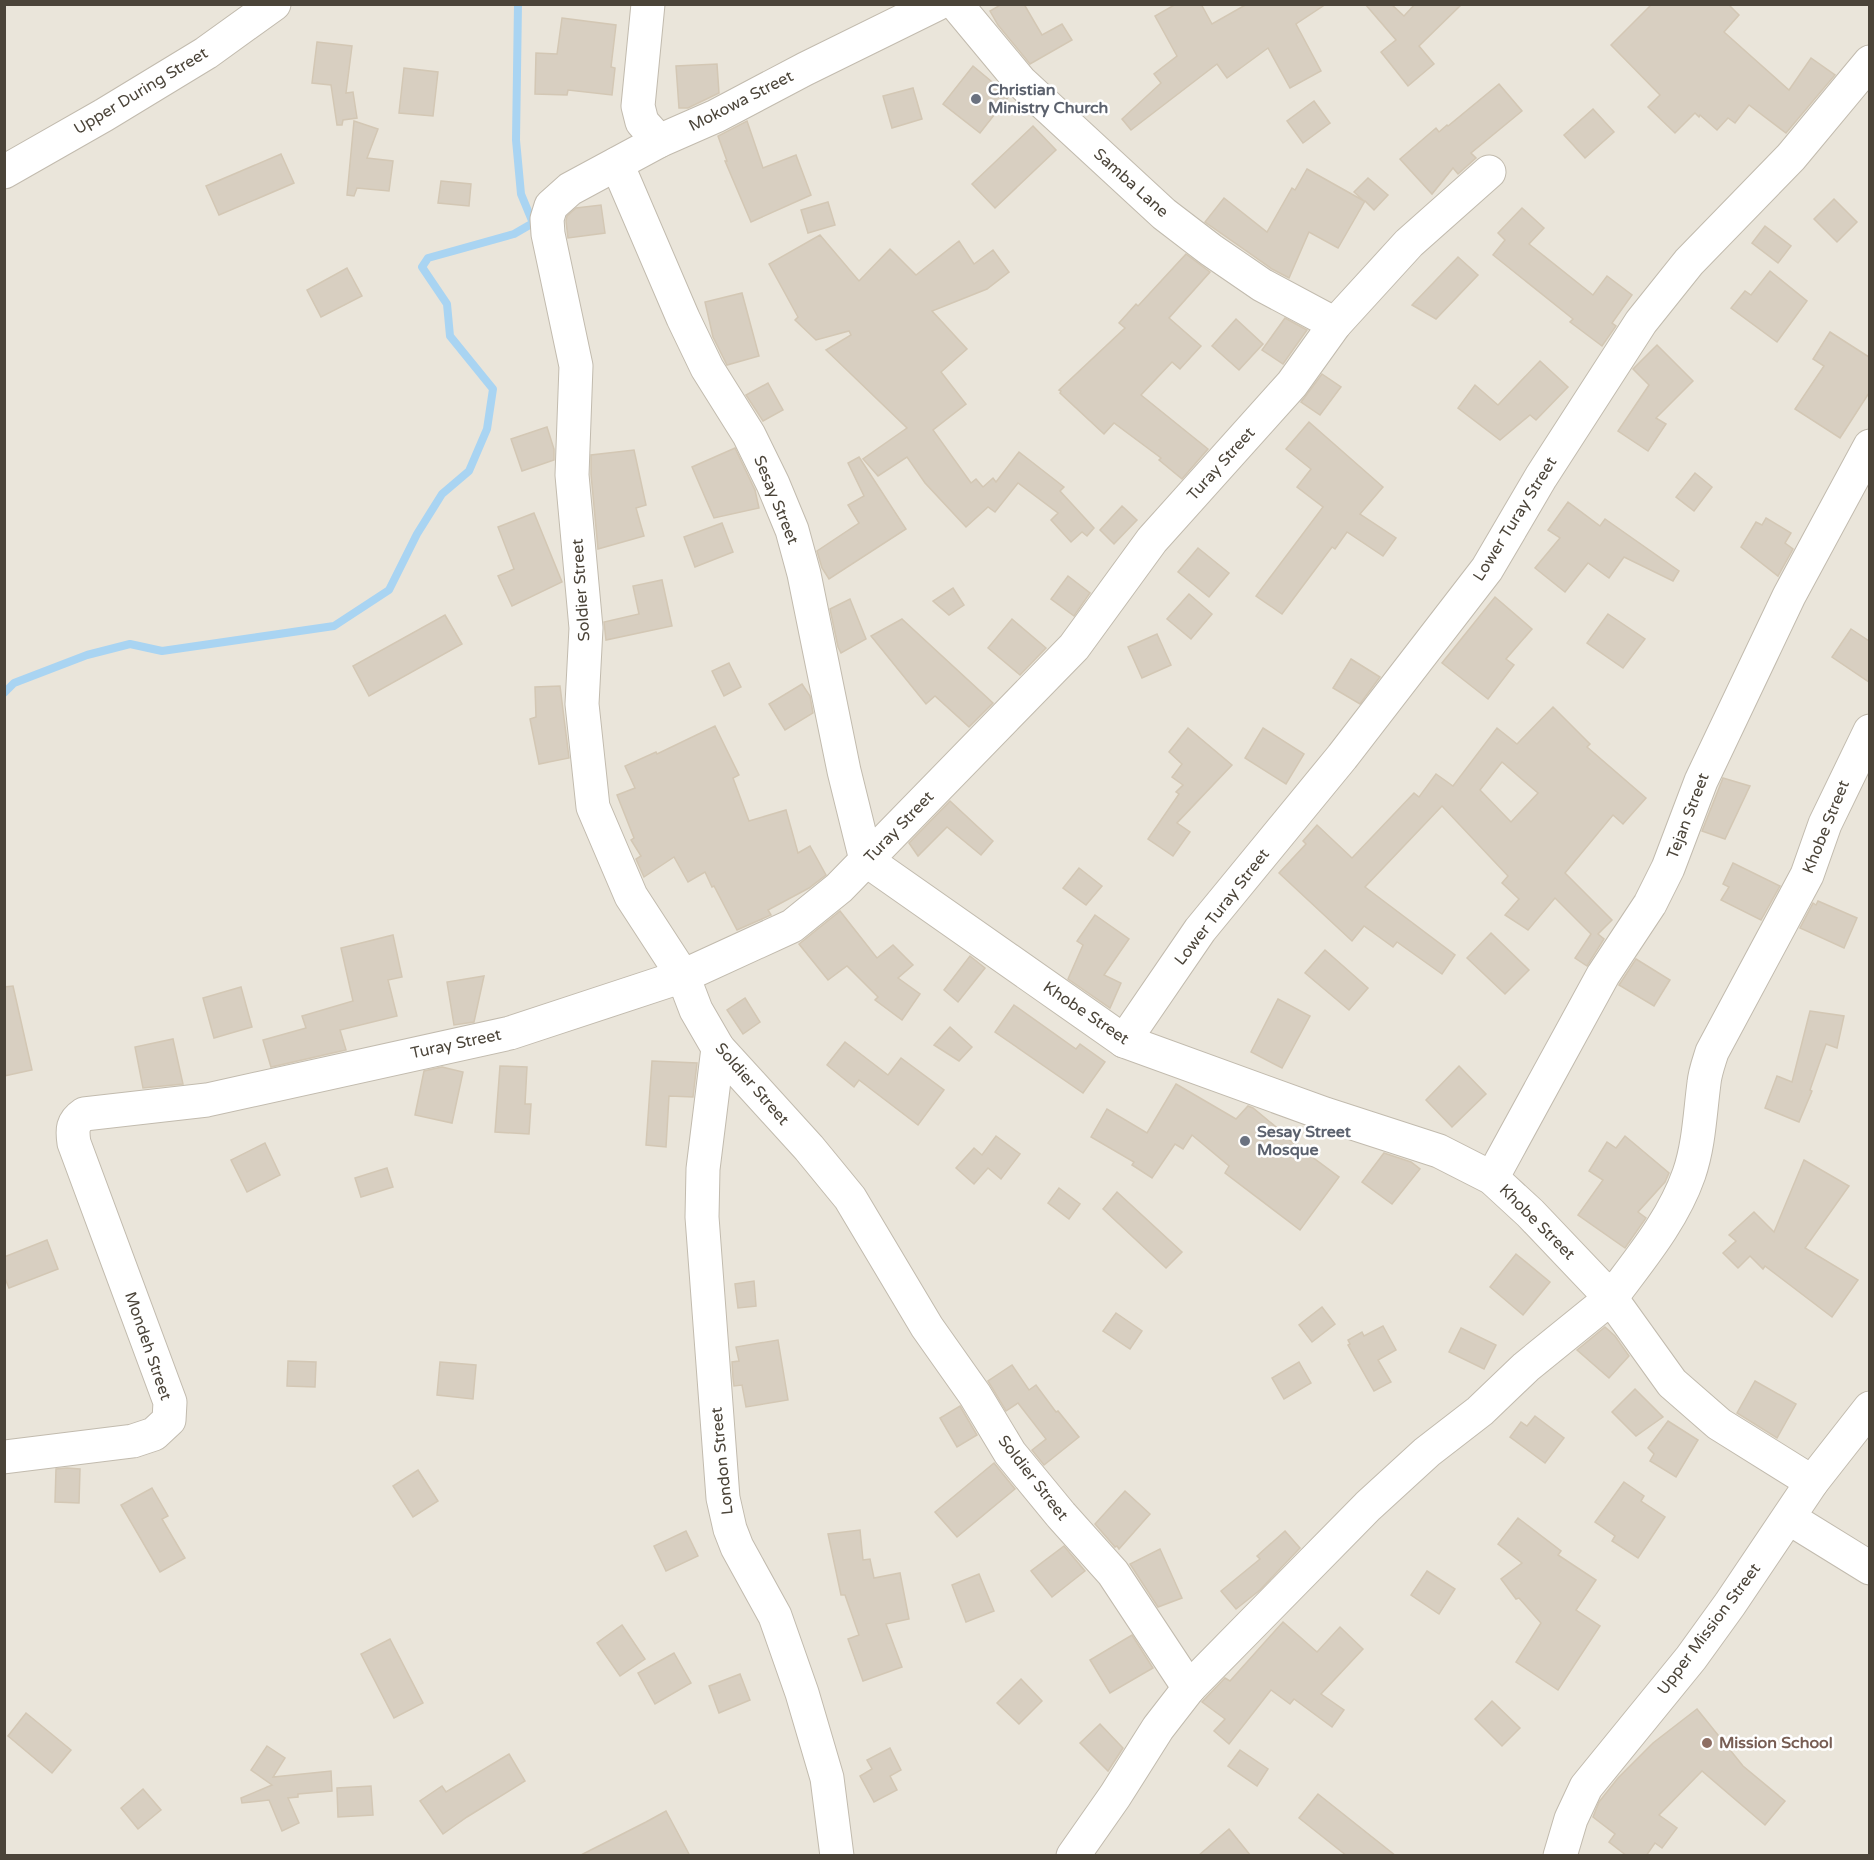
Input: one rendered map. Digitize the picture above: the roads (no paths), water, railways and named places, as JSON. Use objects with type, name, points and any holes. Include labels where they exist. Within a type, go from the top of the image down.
[{"type":"street","name":"Upper During Street","points":[[4,172],[206,53],[274,4]]},
{"type":"street","points":[[648,4],[638,106],[642,122],[658,141]]},
{"type":"street","name":"Mokowa Street","points":[[552,206],[570,189],[658,141],[716,116],[937,4]]},
{"type":"street","name":"Samba Lane","points":[[956,4],[1020,81],[1164,214],[1262,285],[1335,324]]},
{"type":"street","name":"Lower Turay Street","points":[[1124,1041],[1200,930],[1342,758],[1487,568],[1541,477],[1641,322],[1689,262],[1791,157],[1869,62]]},
{"type":"street","name":"Sesay Street","points":[[617,164],[683,318],[707,368],[749,435],[792,530],[804,574],[844,771],[866,860]]},
{"type":"street","name":"Turay Street","points":[[84,1114],[207,1100],[510,1033],[683,976],[792,926],[839,888],[1074,647],[1152,540],[1292,384],[1335,324],[1409,243],[1489,172]]},
{"type":"street","name":"Soldier Street","points":[[552,206],[547,219],[548,234],[576,366],[572,475],[586,628],[582,704],[593,807],[631,897],[683,976],[696,1010],[718,1048],[809,1148],[850,1198],[927,1327],[975,1395],[1010,1453],[1113,1573],[1190,1688]]},
{"type":"street","name":"Tejan Street","points":[[1492,1178],[1603,975],[1655,895],[1668,868],[1701,781],[1789,596],[1869,446]]},
{"type":"street","name":"Khobe Street","points":[[866,860],[1124,1041],[1325,1114],[1439,1151],[1492,1178],[1530,1213],[1611,1298],[1653,1242],[1689,1173],[1701,1112],[1704,1080],[1712,1052],[1807,875],[1825,824],[1869,731]]},
{"type":"street","name":"London Street","points":[[718,1048],[703,1169],[702,1217],[723,1498],[737,1547],[775,1616],[802,1693],[827,1778],[837,1856]]},
{"type":"street","name":"Mondeh Street","points":[[4,1456],[133,1441],[154,1434],[169,1420],[170,1402],[74,1143],[72,1129],[76,1120],[84,1114]]},
{"type":"street","points":[[1073,1856],[1158,1728],[1190,1688],[1368,1506],[1427,1452],[1479,1411],[1526,1367],[1611,1298],[1672,1383],[1719,1424],[1812,1482]]},
{"type":"street","name":"Upper Mission Street","points":[[1560,1856],[1571,1819],[1586,1787],[1691,1658],[1812,1482],[1869,1408]]},
{"type":"street","points":[[1789,1518],[1869,1568]]},
{"type":"waterway","points":[[4,693],[14,683],[87,655],[130,644],[162,651],[334,626],[389,590],[417,534],[442,494],[469,471],[487,429],[493,389],[450,336],[447,304],[422,267],[428,258],[514,234],[533,223],[521,194],[516,140],[518,4]]},
{"type":"place","name":"Christian Ministry Church","points":[[976,99]]},
{"type":"place","name":"Sesay Street Mosque","points":[[1245,1141]]},
{"type":"place","name":"Mission School","points":[[1707,1743]]}]
